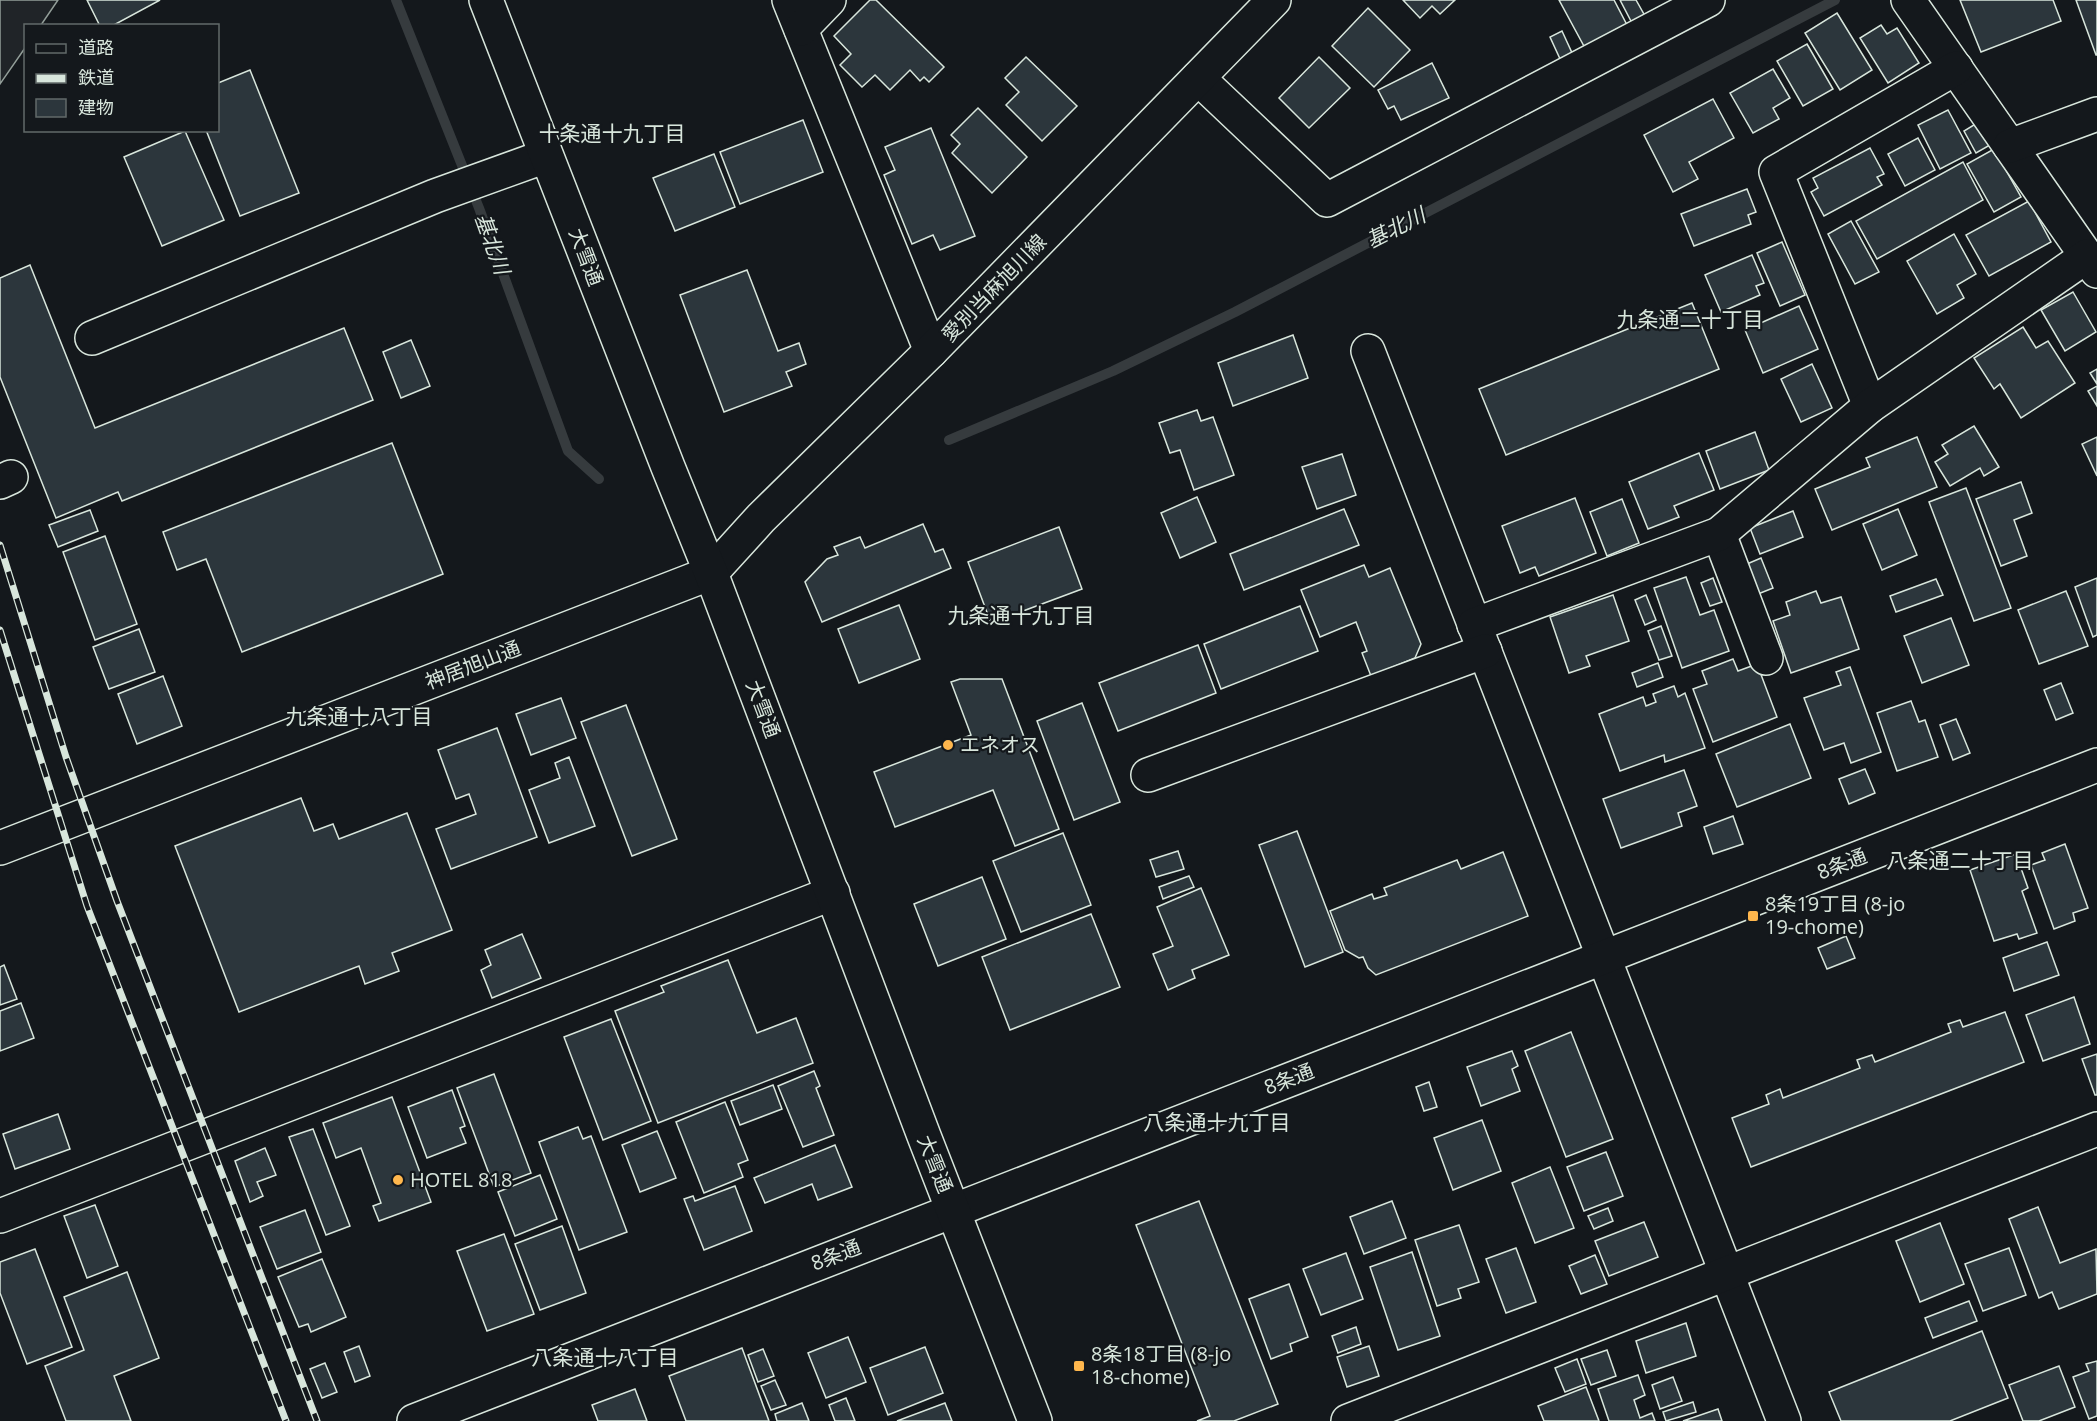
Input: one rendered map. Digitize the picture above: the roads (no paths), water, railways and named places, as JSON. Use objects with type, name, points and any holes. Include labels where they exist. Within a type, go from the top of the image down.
[{"type":"main road","name":"大雪通","points":[[486,0],[711,573],[1035,1421]]},
{"type":"main road","points":[[829,0],[795,15],[931,351]]},
{"type":"main road","name":"愛別当麻旭川線","points":[[711,573],[761,518],[931,351],[1274,0]]},
{"type":"main road","points":[[1198,78],[1327,200],[1708,0]]},
{"type":"main road","points":[[1148,774],[1480,638],[1719,534],[1870,406],[2092,263],[1908,0]]},
{"type":"main road","points":[[1870,406],[1776,172],[1956,68]]},
{"type":"main road","points":[[2010,146],[2097,114]]},
{"type":"main road","points":[[92,338],[435,196],[546,156]]},
{"type":"main road","points":[[1368,351],[1784,1421]]},
{"type":"main road","points":[[1719,534],[1766,658]]},
{"type":"main road","name":"神居旭山通","points":[[0,848],[711,573]]},
{"type":"main road","name":"8条通","points":[[414,1421],[2097,765]]},
{"type":"main road","points":[[0,1216],[833,893]]},
{"type":"main road","points":[[1348,1421],[2097,1129]]},
{"type":"waterway","name":"基北川","points":[[396,0],[479,208],[568,451],[599,479]]},
{"type":"waterway","name":"基北川","points":[[949,440],[1113,371],[1235,312],[1835,0]]},
{"type":"railway","points":[[0,545],[66,757],[117,901],[317,1421]]},
{"type":"railway","points":[[0,630],[87,906],[286,1421]]},
{"type":"place","name":"エネオス","points":[[948,745]]},
{"type":"place","name":"8条19丁目 (8-jo 19-chome)","points":[[1753,916]]},
{"type":"place","name":"HOTEL 818","points":[[398,1180]]},
{"type":"place","name":"8条18丁目 (8-jo 18-chome)","points":[[1079,1366]]},
{"type":"district","name":"十条通十九丁目","points":[[612,134]]},
{"type":"district","name":"九条通二十丁目","points":[[1690,320]]},
{"type":"district","name":"九条通十九丁目","points":[[1021,616]]},
{"type":"district","name":"九条通十八丁目","points":[[359,717]]},
{"type":"district","name":"八条通二十丁目","points":[[1960,861]]},
{"type":"district","name":"八条通十九丁目","points":[[1217,1123]]},
{"type":"district","name":"八条通十八丁目","points":[[605,1358]]}]
